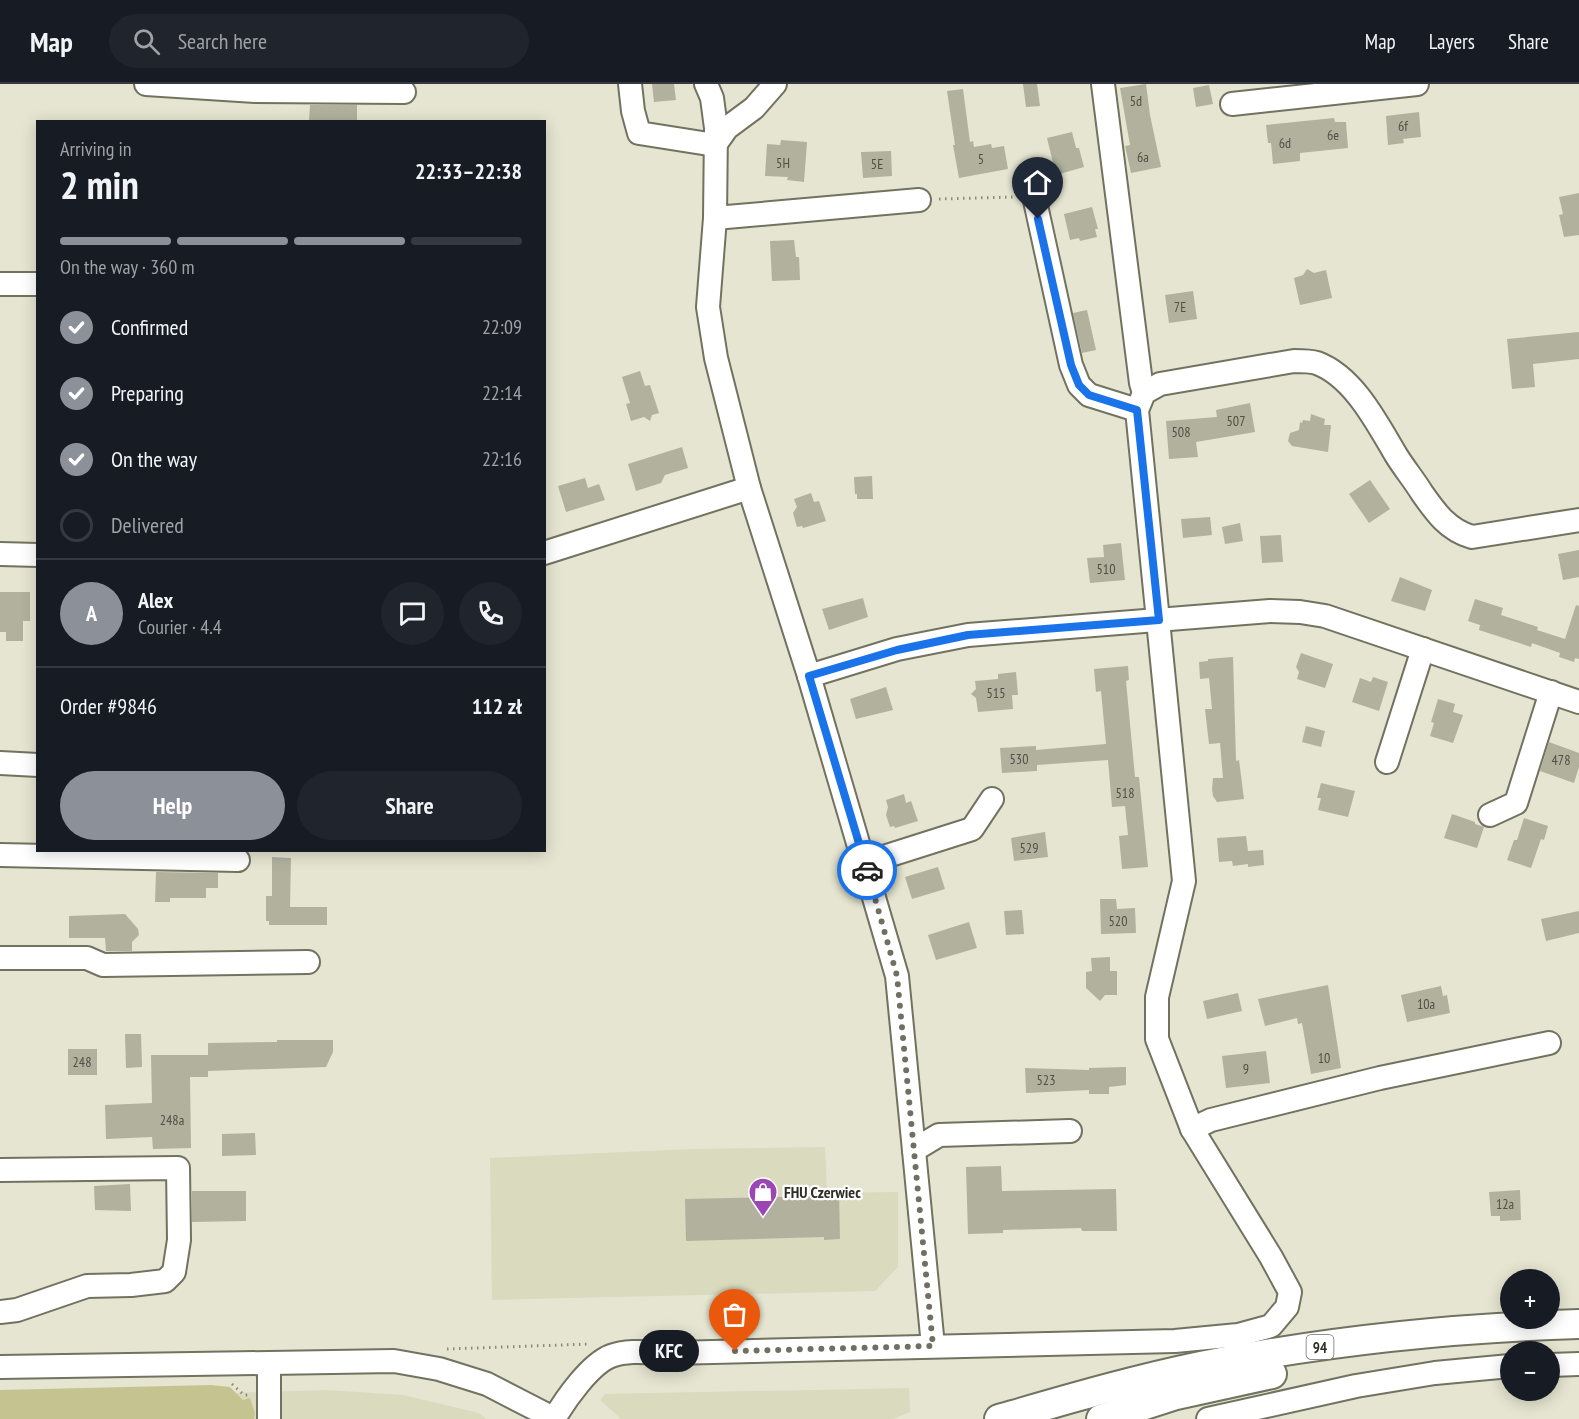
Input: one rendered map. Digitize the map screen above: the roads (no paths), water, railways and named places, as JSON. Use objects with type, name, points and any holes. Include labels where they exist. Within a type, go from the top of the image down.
[{"type":"main road","name":"94","points":[[999,1419],[1184,1371],[1240,1360],[1382,1338],[1506,1326],[1579,1324]]},
{"type":"main road","name":"94","points":[[1101,1419],[1176,1395],[1240,1379],[1374,1356],[1506,1344],[1579,1341]]},
{"type":"street","points":[[146,84],[234,86],[255,90],[404,92]]},
{"type":"street","points":[[630,84],[633,111],[639,133],[715,145]]},
{"type":"street","points":[[715,145],[727,128],[754,108],[775,84]]},
{"type":"street","points":[[0,1367],[394,1361],[439,1369],[487,1383],[555,1419],[562,1405],[597,1365],[610,1356],[629,1352],[672,1353],[1175,1341],[1238,1335],[1271,1326],[1287,1307],[1290,1292],[1192,1129],[1157,1039],[1157,997],[1185,881],[1159,620],[1141,383],[1103,84]]},
{"type":"street","points":[[1232,104],[1418,84]]},
{"type":"street","points":[[714,89],[715,218],[708,307],[716,358],[749,488],[809,676],[897,976],[933,1346]]},
{"type":"street","points":[[1032,188],[1071,365],[1079,385],[1089,395],[1141,402]]},
{"type":"street","points":[[715,218],[919,200]]},
{"type":"street","points":[[0,284],[36,284]]},
{"type":"street","points":[[1141,402],[1160,384],[1294,361],[1316,362],[1337,374],[1366,405],[1398,458],[1426,498],[1446,524],[1457,533],[1472,537],[1579,520]]},
{"type":"street","points":[[546,552],[749,488]]},
{"type":"street","points":[[0,554],[36,555]]},
{"type":"street","points":[[809,676],[897,650],[968,635],[1270,611],[1300,612],[1325,616],[1579,702]]},
{"type":"street","points":[[1387,762],[1423,649]]},
{"type":"street","points":[[1490,815],[1516,803],[1551,692]]},
{"type":"street","points":[[0,763],[36,765]]},
{"type":"street","points":[[865,863],[972,829],[992,799]]},
{"type":"street","points":[[0,855],[238,860]]},
{"type":"street","points":[[0,958],[87,958],[103,965],[308,962]]},
{"type":"street","points":[[1192,1129],[1211,1120],[1380,1078],[1549,1043]]},
{"type":"street","points":[[914,1150],[939,1135],[1070,1131]]},
{"type":"street","points":[[0,1170],[178,1168],[179,1230],[174,1272],[165,1281],[131,1285],[87,1286],[17,1310],[0,1312]]},
{"type":"street","points":[[269,1363],[269,1419]]},
{"type":"street","points":[[1560,1365],[1579,1364]]},
{"type":"street","points":[[1208,1419],[1356,1386],[1435,1373],[1500,1367]]},
{"type":"place","name":"FHU Czerwiec","points":[[763,1218]]},
{"type":"place","name":"KFC","points":[[735,1351]]}]
